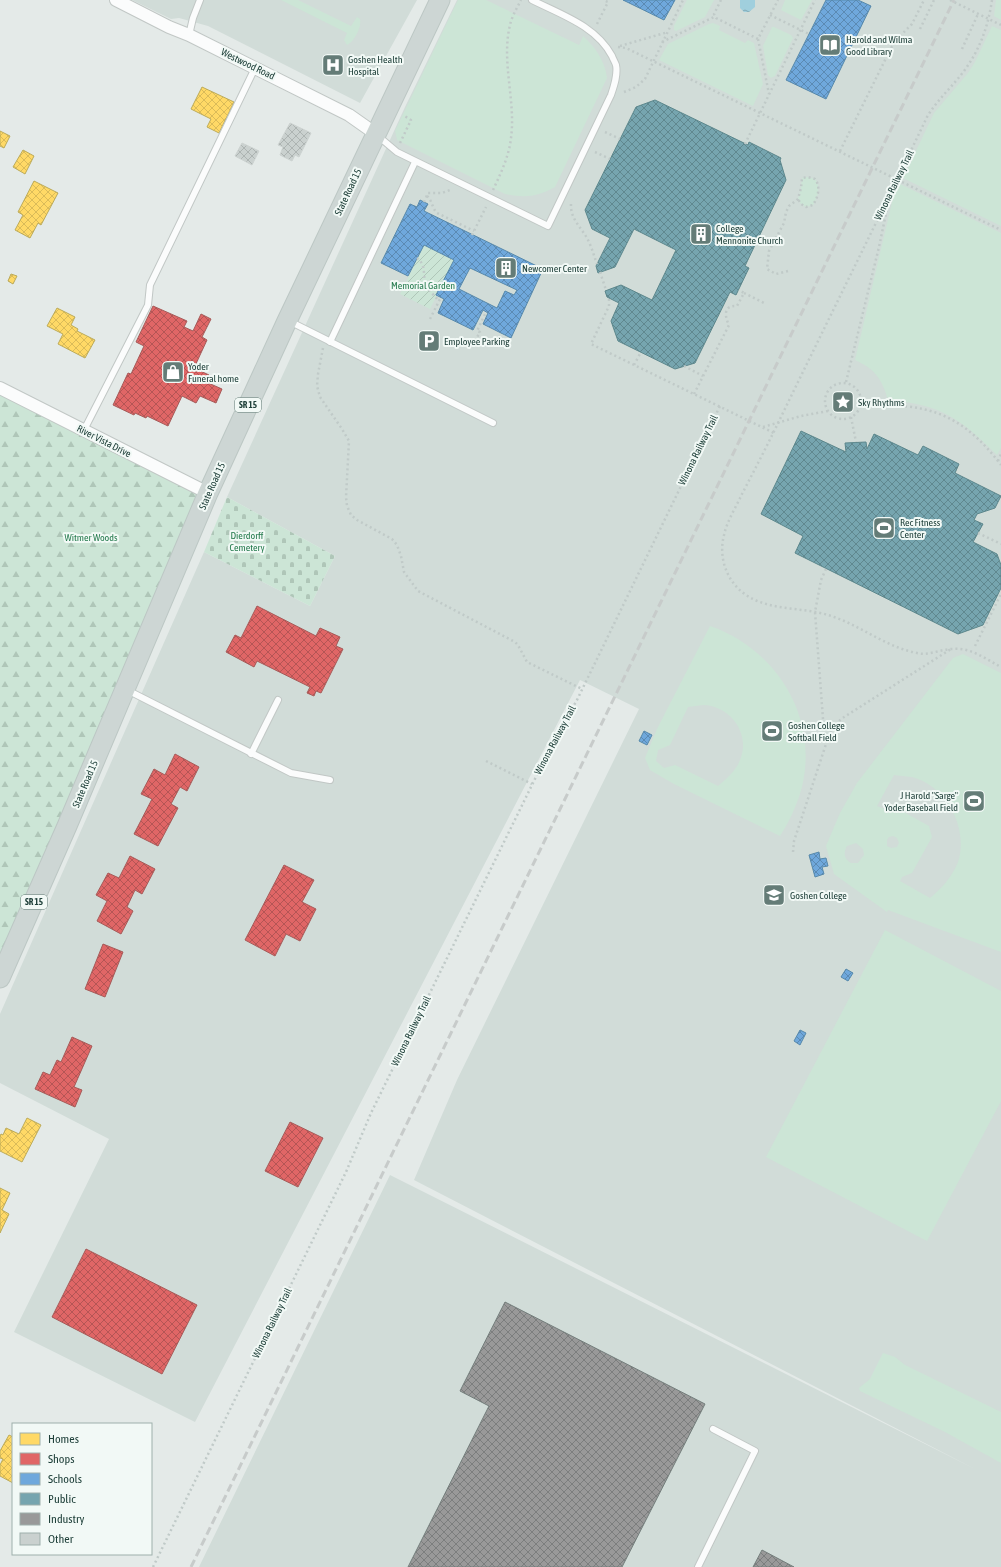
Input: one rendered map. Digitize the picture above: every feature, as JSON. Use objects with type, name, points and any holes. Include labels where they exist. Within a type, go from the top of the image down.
[{"type":"main road","name":"State Road 15","points":[[0,978],[68,826],[208,493],[287,321],[440,0]]},
{"type":"street","name":"Westwood Road","points":[[116,0],[350,115],[376,134]]},
{"type":"street","name":"River Vista Drive","points":[[0,388],[208,493]]},
{"type":"lane","points":[[189,35],[193,18],[200,0]]},
{"type":"lane","points":[[376,134],[397,152],[415,162],[548,226],[611,95],[616,81],[616,64],[608,49],[597,36],[584,26],[532,0]]},
{"type":"lane","points":[[84,430],[148,305],[150,284],[255,68]]},
{"type":"lane","points":[[327,341],[415,162]]},
{"type":"lane","points":[[287,321],[493,422]]},
{"type":"lane","points":[[125,690],[291,774],[330,780]]},
{"type":"lane","points":[[251,754],[278,700]]},
{"type":"lane","points":[[698,1567],[755,1451],[713,1429]]},
{"type":"path","points":[[472,235],[490,198],[507,157],[511,139],[512,121],[508,50],[510,25],[521,0]]},
{"type":"path","points":[[624,92],[641,84],[683,0]]},
{"type":"path","points":[[662,42],[714,17],[721,0]]},
{"type":"path","points":[[769,94],[758,39],[778,0]]},
{"type":"path","points":[[745,144],[815,0]]},
{"type":"path","points":[[840,151],[889,54],[898,38],[912,24],[924,0]]},
{"type":"path","points":[[920,28],[934,0]]},
{"type":"path","points":[[950,0],[1001,25]]},
{"type":"path","name":"Winona Railway Trail","points":[[153,1567],[346,1172],[371,1113],[532,784],[582,689],[720,406],[774,432],[932,108],[963,72],[974,56],[987,28],[992,0]]},
{"type":"path","points":[[962,49],[978,14]]},
{"type":"path","points":[[770,15],[809,34]]},
{"type":"path","points":[[714,17],[758,39]]},
{"type":"path","points":[[668,32],[617,47],[626,48],[1001,230]]},
{"type":"path","points":[[848,54],[889,54]]},
{"type":"path","points":[[400,143],[411,120],[402,115]]},
{"type":"path","points":[[605,132],[620,140]]},
{"type":"path","points":[[596,152],[610,159]]},
{"type":"path","points":[[788,271],[781,274],[776,274],[767,269],[767,260],[772,244],[784,223],[789,206],[798,199],[802,178],[808,177],[815,179],[818,183],[818,188],[816,201],[813,205],[806,207],[800,204],[798,199]]},
{"type":"path","points":[[424,202],[428,193],[442,193],[452,189]]},
{"type":"path","points":[[846,382],[879,247],[890,194]]},
{"type":"path","points":[[427,196],[437,213],[474,231]]},
{"type":"path","points":[[417,258],[422,263],[425,282],[429,291],[435,295],[439,301]]},
{"type":"path","points":[[600,272],[606,290]]},
{"type":"path","points":[[739,290],[766,304]]},
{"type":"path","points":[[694,394],[729,325],[725,318],[727,308],[737,306],[744,292]]},
{"type":"path","points":[[430,319],[441,297]]},
{"type":"path","points":[[609,299],[609,306],[590,344],[720,406]]},
{"type":"path","points":[[475,341],[480,332],[477,331],[486,312]]},
{"type":"path","points":[[327,341],[319,364],[317,386],[320,397],[342,429],[348,441],[346,497],[347,506],[351,515],[357,520],[392,539],[397,545],[404,572],[418,591],[515,642],[527,662],[582,689]]},
{"type":"path","points":[[634,365],[640,352]]},
{"type":"path","points":[[684,366],[703,376]]},
{"type":"path","points":[[846,382],[857,388],[861,400],[860,406],[858,411],[851,417],[843,419],[837,418],[828,411],[824,400],[826,394],[834,384],[846,382]]},
{"type":"path","points":[[860,406],[887,404],[922,408],[939,413],[965,428],[988,449],[1001,465]]},
{"type":"path","points":[[763,427],[801,416],[828,411]]},
{"type":"path","points":[[851,417],[856,442]]},
{"type":"path","points":[[774,432],[728,523],[722,545],[726,570],[740,591],[749,597],[768,605],[829,615],[902,650],[919,654],[928,654],[952,648],[963,648],[1001,667]]},
{"type":"path","points":[[998,461],[1001,454]]},
{"type":"path","points":[[978,533],[1001,544]]},
{"type":"path","points":[[826,569],[821,580],[815,612],[824,732],[828,738]]},
{"type":"path","points":[[975,646],[1001,594]]},
{"type":"path","points":[[792,852],[794,841],[828,738],[833,728],[841,719],[952,648]]},
{"type":"path","points":[[486,761],[532,784]]},
{"type":"shaded area","name":"Goshen Health Hospital","points":[[132,0],[417,0],[360,103],[208,26],[179,18],[171,19]]},
{"type":"shaded area","name":"Goshen College","points":[[457,0],[1001,0],[1001,1567],[199,1567],[390,1175],[975,1469],[414,1180],[457,1080],[639,709],[580,680],[195,1422],[14,1332],[109,1139],[0,1083],[0,1014],[204,552],[310,606],[335,556],[227,497],[405,107]]},
{"type":"green space","points":[[281,0],[298,0],[351,26],[357,17],[360,19],[359,30],[355,38],[347,45],[344,40],[347,33]]},
{"type":"green space","points":[[458,0],[486,0],[579,45],[583,36],[596,50],[602,60],[607,78],[555,187],[549,190],[531,196],[505,194],[397,140],[395,131]]},
{"type":"green space","points":[[687,0],[714,0],[705,17],[676,31],[674,30],[674,26]]},
{"type":"green space","points":[[785,0],[812,0],[801,20],[781,10]]},
{"type":"green space","points":[[996,0],[1001,0],[1001,20],[994,16]]},
{"type":"green space","points":[[713,23],[720,26],[719,30],[745,43],[748,40],[754,43],[763,84],[753,106],[659,60],[668,44]]},
{"type":"green space","points":[[992,26],[1001,30],[1001,226],[903,178],[934,113],[968,73],[975,62]]},
{"type":"green space","points":[[772,27],[791,35],[793,38],[775,76],[771,78],[768,75],[763,46]]},
{"type":"green space","points":[[808,177],[815,179],[817,182],[818,192],[813,205],[806,207],[801,204],[798,199],[802,178]]},
{"type":"green space","points":[[900,184],[1001,233],[1001,448],[997,455],[972,432],[949,416],[937,410],[923,406],[907,402],[888,400],[880,380],[873,371],[855,360],[893,198]]},
{"type":"green space","name":"Memorial Garden","points":[[424,245],[454,260],[430,309],[400,294]]},
{"type":"green space","name":"Witmer Woods","points":[[0,388],[208,493],[0,978]]},
{"type":"green space","name":"Dierdorff Cemetery","points":[[227,497],[335,556],[310,606],[204,552]]},
{"type":"green space","name":"Goshen College Softball Field","points":[[710,626],[735,637],[757,653],[775,672],[790,694],[800,718],[805,743],[805,770],[799,797],[791,817],[780,836],[674,784],[650,770],[645,758],[657,729]],"holes":[[[703,705],[722,710],[730,716],[741,731],[743,741],[743,750],[736,768],[718,786],[675,765],[664,768],[656,761],[658,750],[670,745],[688,707]]]},
{"type":"green space","name":"J Harold \"Sarge\" Yoder Baseball Field","points":[[963,654],[1001,673],[1001,952],[888,910],[887,912],[834,874],[826,846],[840,813],[857,783],[953,658]],"holes":[[[894,775],[912,777],[936,789],[945,799],[958,823],[961,849],[958,862],[953,873],[939,890],[930,898],[900,881],[902,877],[912,873],[932,837],[929,826],[893,806],[884,809],[877,806]],[[893,836],[897,838],[899,843],[897,847],[891,848],[887,846],[887,840],[889,837]],[[856,843],[863,849],[864,855],[858,863],[851,863],[846,858],[845,851],[847,846]]]},
{"type":"green space","points":[[885,930],[1001,991],[1001,1101],[927,1241],[766,1157]]},
{"type":"green space","points":[[883,1353],[895,1357],[905,1365],[1001,1412],[1001,1463],[945,1432],[860,1391],[859,1388],[870,1379]]},
{"type":"water","points":[[740,0],[755,0],[755,7],[749,12],[744,12],[740,8]]},
{"type":"building: Homes","points":[[202,87],[234,102],[219,133],[207,127],[211,119],[191,109]]},
{"type":"building: Homes","points":[[0,131],[10,136],[4,148],[0,146]]},
{"type":"building: Homes","points":[[23,150],[34,156],[25,174],[13,167]]},
{"type":"building: Homes","points":[[34,181],[58,193],[41,225],[38,223],[30,238],[15,230],[23,215],[18,212]]},
{"type":"building: Homes","points":[[11,274],[17,276],[13,284],[8,281]]},
{"type":"building: Homes","points":[[57,308],[75,317],[71,325],[78,329],[77,331],[95,340],[85,358],[58,344],[63,334],[47,326]]},
{"type":"building: Homes","points":[[27,1118],[41,1125],[22,1162],[0,1151],[0,1136],[1,1134],[3,1135],[6,1128],[19,1134]]},
{"type":"building: Homes","points":[[0,1188],[10,1193],[2,1210],[9,1214],[0,1233]]},
{"type":"building: Homes","points":[[9,1435],[12,1436],[12,1482],[0,1476],[0,1465],[3,1459],[0,1458],[0,1451]]},
{"type":"building: Shops","points":[[153,306],[187,321],[184,327],[193,331],[201,314],[211,319],[202,337],[207,340],[194,368],[209,375],[206,382],[222,389],[216,403],[200,396],[196,403],[182,396],[168,426],[147,416],[146,418],[135,413],[134,415],[113,405],[128,373],[131,374],[144,346],[136,342]]},
{"type":"building: Shops","points":[[257,606],[316,636],[320,628],[340,637],[336,646],[343,649],[321,693],[316,691],[314,696],[307,693],[310,687],[257,661],[254,667],[226,652],[235,635],[241,638]]},
{"type":"building: Shops","points":[[175,754],[199,767],[187,791],[180,787],[171,804],[178,808],[158,846],[134,834],[152,799],[141,794],[154,769],[165,775]]},
{"type":"building: Shops","points":[[130,856],[155,869],[142,894],[135,890],[127,907],[133,911],[121,934],[97,921],[107,901],[96,895],[108,873],[119,878]]},
{"type":"building: Shops","points":[[284,865],[314,880],[302,902],[316,909],[300,941],[286,934],[275,956],[245,940]]},
{"type":"building: Shops","points":[[103,944],[123,952],[105,997],[85,989]]},
{"type":"building: Shops","points":[[72,1037],[92,1046],[74,1087],[82,1090],[75,1107],[35,1089],[43,1072],[50,1075],[57,1060],[61,1062]]},
{"type":"building: Shops","points":[[290,1122],[323,1138],[298,1187],[265,1171]]},
{"type":"building: Shops","points":[[86,1249],[197,1305],[162,1374],[52,1317]]},
{"type":"building: Schools","points":[[623,0],[675,0],[664,20]]},
{"type":"building: Schools","points":[[826,0],[858,0],[871,6],[826,99],[786,80]]},
{"type":"building: Schools","name":"Newcomer Center","points":[[420,200],[428,204],[424,211],[543,269],[511,338],[483,324],[488,313],[483,310],[473,330],[438,313],[444,299],[436,295],[454,260],[424,245],[408,276],[381,263],[410,204],[417,207]],"holes":[[[470,268],[517,290],[514,295],[505,291],[497,308],[459,289]]]},
{"type":"building: Schools","points":[[644,731],[652,735],[647,745],[639,741]]},
{"type":"building: Schools","points":[[819,852],[820,859],[826,858],[828,866],[822,867],[824,874],[815,877],[809,855]]},
{"type":"building: Schools","points":[[846,969],[853,973],[848,981],[841,977]]},
{"type":"building: Schools","points":[[800,1030],[806,1033],[800,1045],[794,1041]]},
{"type":"building: Public","name":"College Mennonite Church","points":[[655,100],[748,145],[749,142],[781,158],[780,160],[786,180],[745,266],[749,268],[736,295],[730,292],[695,363],[675,369],[618,341],[611,321],[619,303],[607,297],[605,291],[621,285],[652,300],[676,250],[634,229],[615,267],[598,273],[596,266],[610,238],[592,229],[585,210],[636,107]]},
{"type":"building: Public","name":"Rec Fitness Center","points":[[801,431],[846,452],[845,443],[866,442],[867,449],[874,434],[918,455],[923,446],[959,464],[955,473],[1001,496],[995,508],[977,514],[974,520],[983,524],[973,542],[997,554],[1001,565],[1001,588],[983,625],[958,634],[795,553],[803,536],[761,514]]},
{"type":"building: Industry","points":[[505,1302],[705,1404],[622,1567],[408,1567],[489,1406],[460,1391]]},
{"type":"building: Industry","points":[[762,1550],[794,1567],[753,1567]]},
{"type":"building: Other","points":[[290,123],[311,133],[299,157],[295,155],[292,161],[280,155],[283,147],[278,145]]},
{"type":"building: Other","points":[[242,143],[259,151],[252,165],[235,156]]},
{"type":"railway","points":[[191,1567],[954,0]]},
{"type":"place","name":"Harold and Wilma Good Library","points":[[830,45]]},
{"type":"place","name":"Goshen Health Hospital","points":[[333,65]]},
{"type":"place","name":"College Mennonite Church","points":[[701,234]]},
{"type":"place","name":"Newcomer Center","points":[[506,268]]},
{"type":"place","name":"Employee Parking","points":[[429,341]]},
{"type":"place","name":"Yoder Funeral home","points":[[173,372]]},
{"type":"place","name":"Sky Rhythms","points":[[843,402]]},
{"type":"place","name":"Rec Fitness Center","points":[[884,528]]},
{"type":"place","name":"Goshen College Softball Field","points":[[772,731]]},
{"type":"place","name":"J Harold \"Sarge\" Yoder Baseball Field","points":[[974,801]]},
{"type":"place","name":"Goshen College","points":[[774,895]]}]
